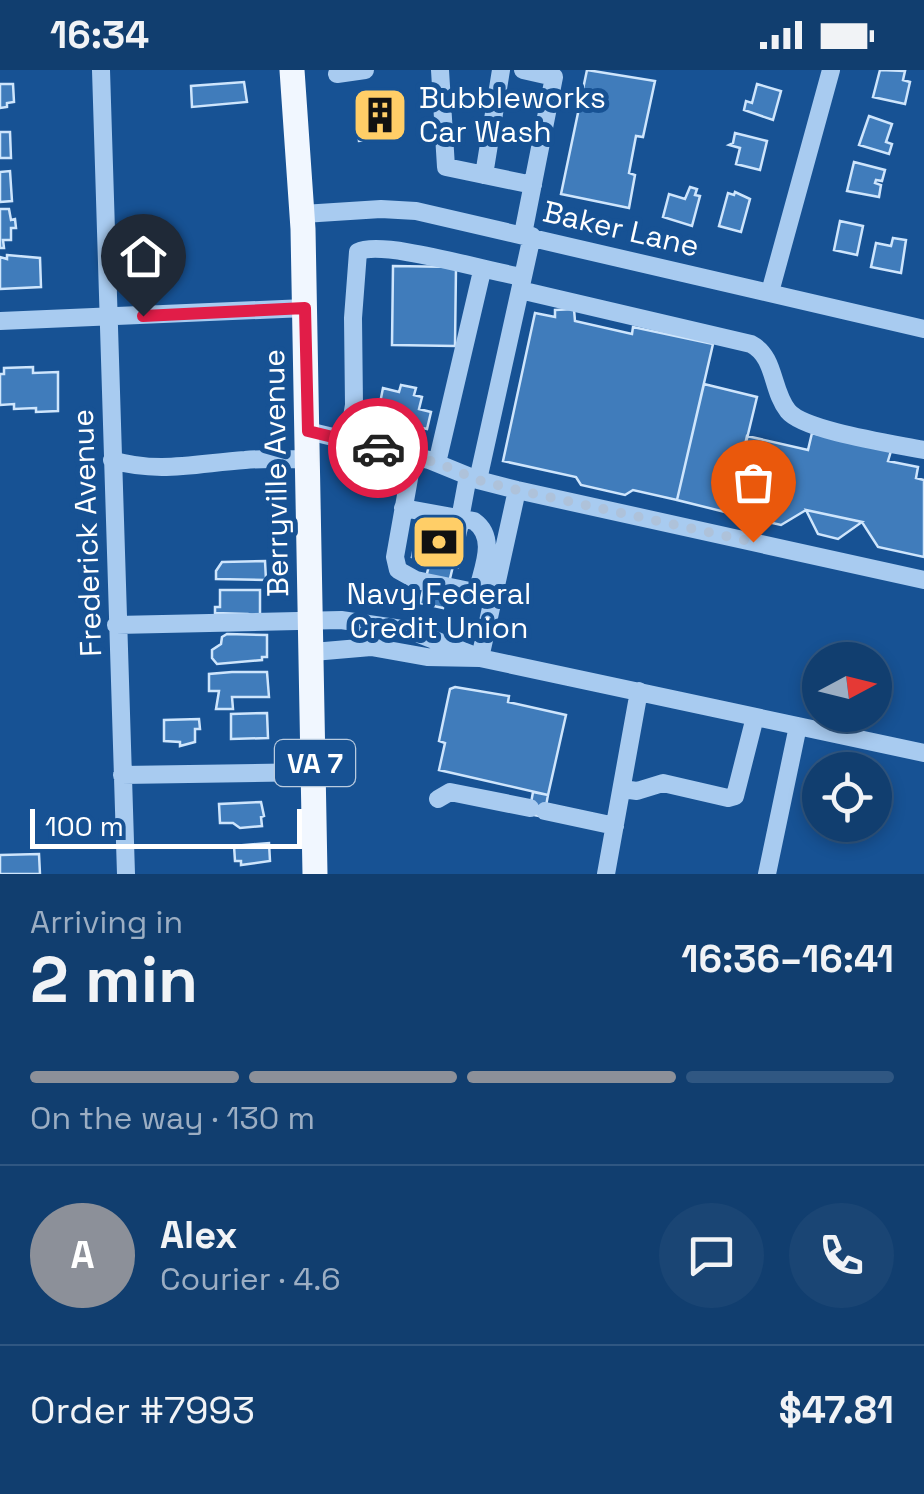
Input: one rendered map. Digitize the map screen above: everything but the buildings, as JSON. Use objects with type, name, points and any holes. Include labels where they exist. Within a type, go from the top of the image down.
[{"type":"main road","name":"Berryville Avenue","points":[[292,70],[305,308],[315,874]]},
{"type":"street","name":"Frederick Avenue","points":[[101,70],[126,874]]},
{"type":"street","points":[[336,74],[366,70]]},
{"type":"street","points":[[440,70],[446,166],[533,185]]},
{"type":"street","points":[[484,174],[501,70]]},
{"type":"street","points":[[460,519],[474,478],[522,283],[533,185],[554,76],[522,70]]},
{"type":"street","points":[[770,292],[831,70]]},
{"type":"street","name":"Baker Lane","points":[[302,214],[398,209],[528,235],[924,329]]},
{"type":"street","points":[[348,441],[354,405],[352,318],[358,252],[367,248],[406,251],[482,270],[750,344],[763,352],[777,393],[800,422],[924,450]]},
{"type":"street","points":[[438,463],[482,270]]},
{"type":"street","points":[[0,321],[305,308]]},
{"type":"street","points":[[308,431],[438,463],[517,490],[924,580]]},
{"type":"street","points":[[413,456],[395,556],[398,570],[416,580],[485,594]]},
{"type":"street","points":[[112,460],[152,468],[178,468],[248,460],[309,460]]},
{"type":"street","points":[[485,594],[517,490]]},
{"type":"street","points":[[403,508],[474,522],[486,533],[480,658]]},
{"type":"street","points":[[116,625],[277,624],[312,618],[409,630],[480,658],[924,754]]},
{"type":"street","points":[[313,652],[371,648],[427,657],[480,658]]},
{"type":"street","points":[[606,874],[639,691]]},
{"type":"street","points":[[622,789],[637,792],[663,783],[728,798],[735,796],[755,716]]},
{"type":"street","points":[[766,874],[798,726]]},
{"type":"street","points":[[122,776],[315,772]]},
{"type":"street","points":[[438,799],[450,792],[615,826]]},
{"type":"way so far","points":[[378,448],[517,490],[753,542]]},
{"type":"place","name":"Bubbleworks Car Wash","points":[[380,115]]},
{"type":"place","name":"Navy Federal Credit Union","points":[[439,542]]},
{"type":"route","points":[[143,316],[305,308],[308,431],[378,448]]}]
